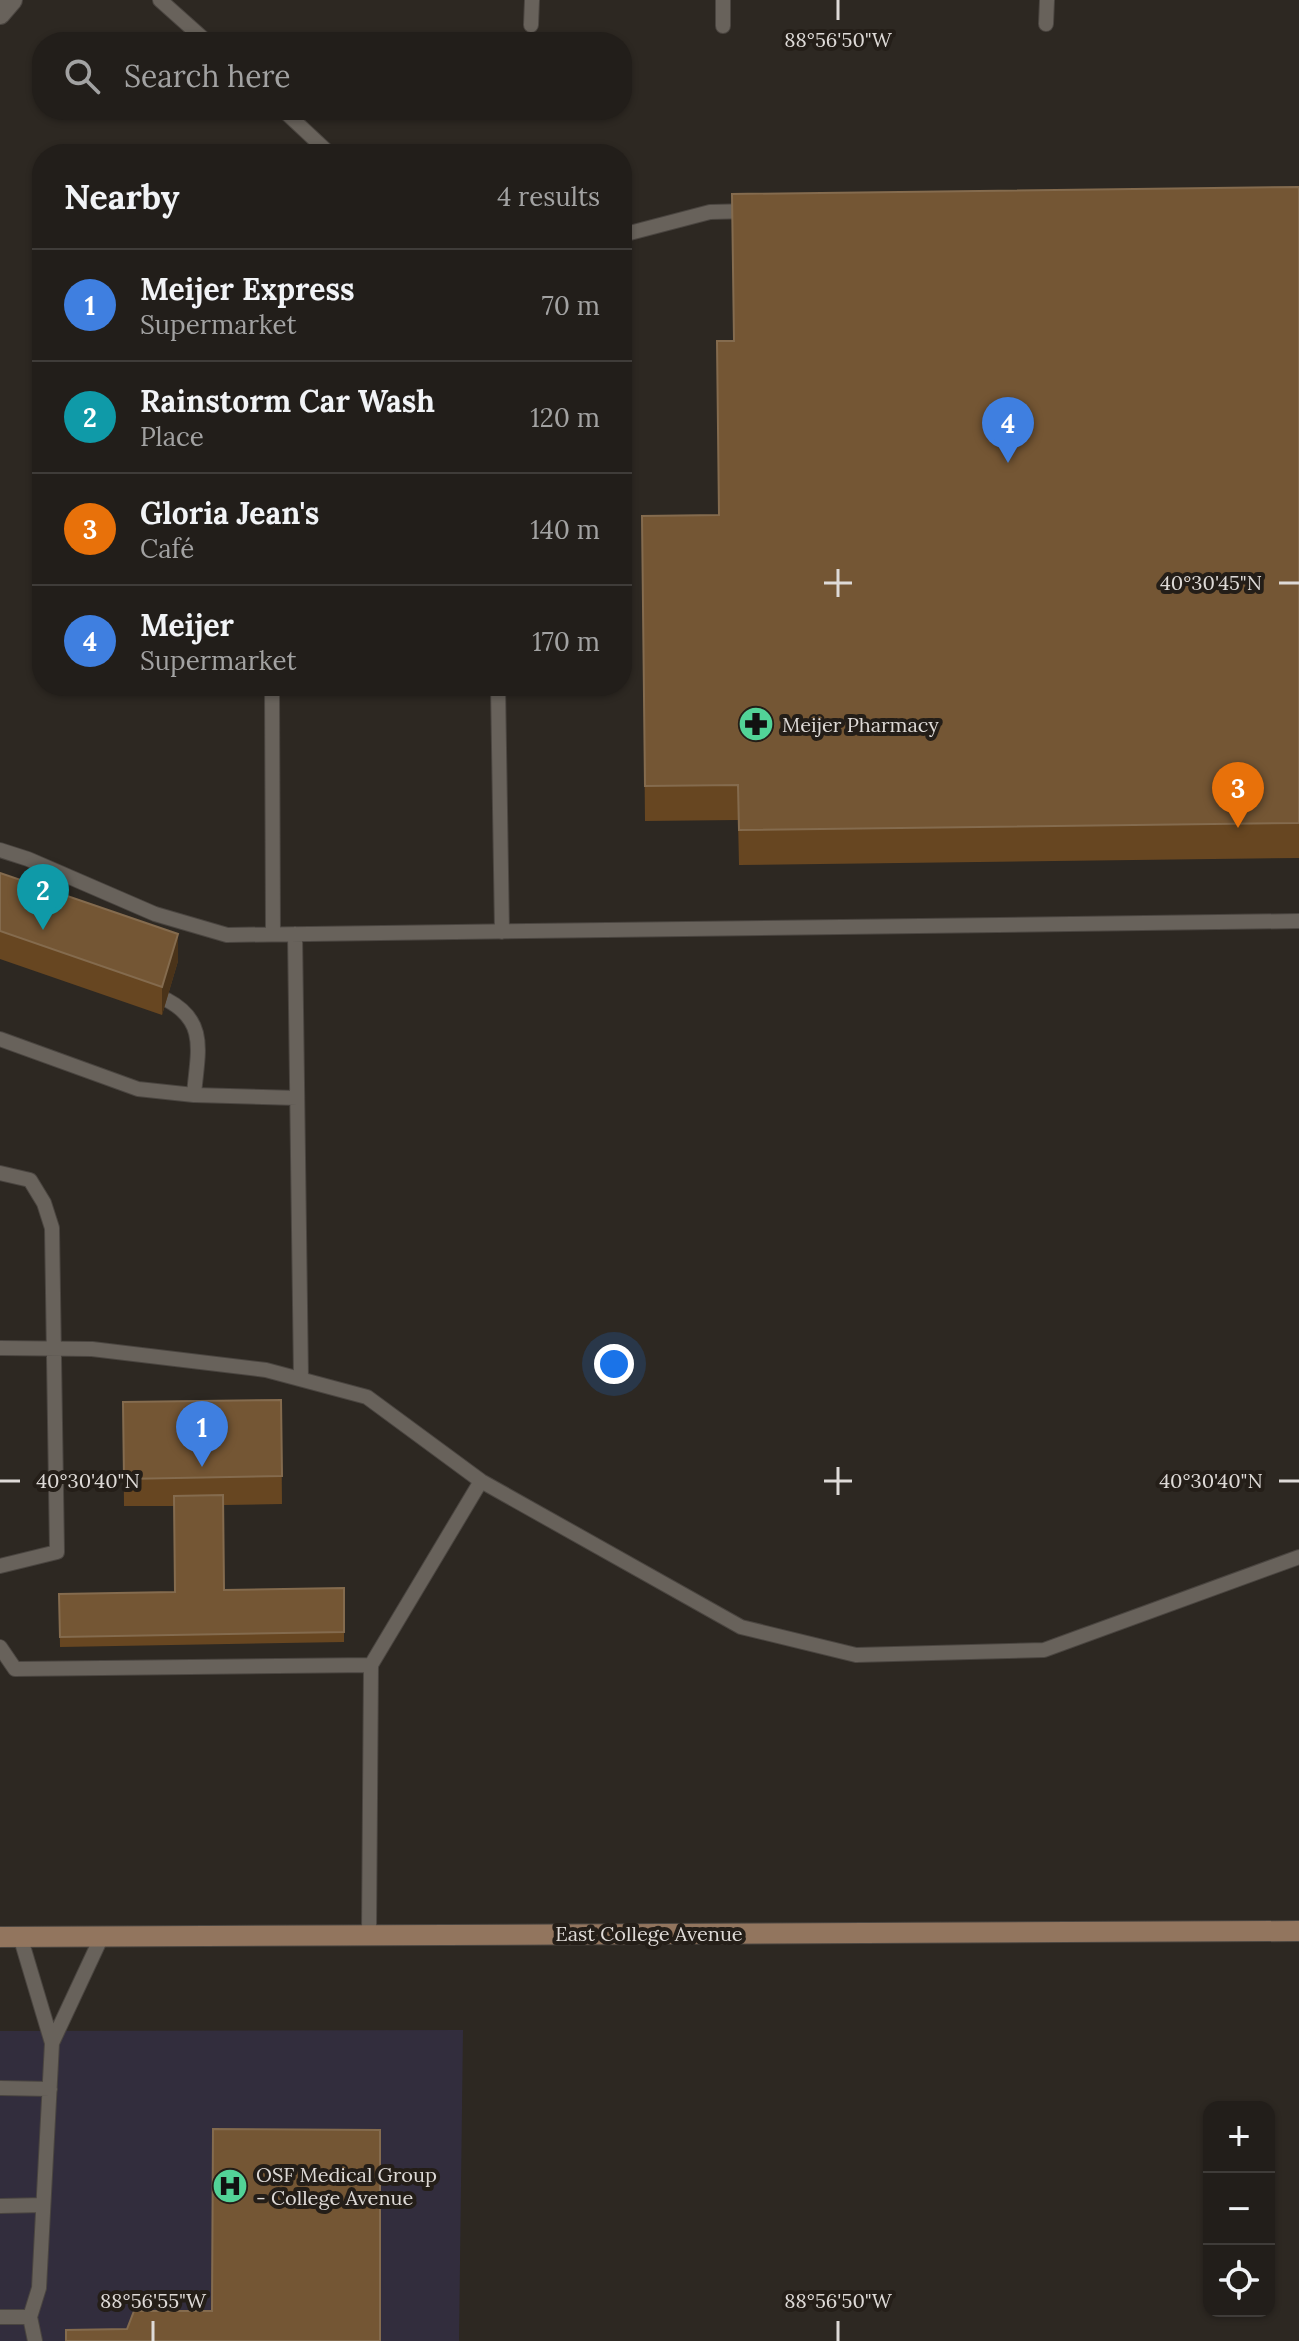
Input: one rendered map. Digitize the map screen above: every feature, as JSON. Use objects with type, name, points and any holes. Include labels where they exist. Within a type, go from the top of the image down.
[{"type":"main road","name":"East College Avenue","points":[[10,1936],[1299,1931]]},
{"type":"street","points":[[0,14],[12,0]]},
{"type":"lane","points":[[160,0],[196,32]]},
{"type":"lane","points":[[531,25],[532,0]]},
{"type":"lane","points":[[723,0],[723,26]]},
{"type":"lane","points":[[1046,24],[1047,0]]},
{"type":"lane","points":[[294,120],[319,144]]},
{"type":"lane","points":[[632,232],[710,212],[774,211]]},
{"type":"lane","points":[[272,696],[273,934]]},
{"type":"lane","points":[[498,696],[502,932]]},
{"type":"lane","points":[[0,850],[155,914],[227,935],[1299,921]]},
{"type":"lane","points":[[295,934],[301,1379]]},
{"type":"lane","points":[[167,1000],[186,1010],[197,1029],[194,1095]]},
{"type":"lane","points":[[0,1039],[138,1089],[194,1095],[297,1098]]},
{"type":"lane","points":[[0,1173],[30,1180],[44,1203],[52,1228],[57,1552],[0,1566]]},
{"type":"lane","points":[[0,1348],[92,1349],[266,1370],[367,1397],[481,1481],[741,1627],[856,1655],[1044,1650],[1299,1557]]},
{"type":"lane","points":[[369,1934],[371,1665],[481,1481]]},
{"type":"lane","points":[[0,1647],[15,1669],[371,1665]]},
{"type":"lane","points":[[10,1936],[52,2043]]},
{"type":"lane","points":[[35,2341],[30,2317],[39,2288],[52,2043],[102,1936]]},
{"type":"lane","points":[[0,2088],[50,2089]]},
{"type":"lane","points":[[0,2206],[43,2205]]},
{"type":"lane","points":[[0,2317],[30,2317]]},
{"type":"shaded area","name":"OSF Medical Group - College Avenue","points":[[463,2030],[459,2341],[0,2341],[0,2031]]},
{"type":"building","points":[[1299,187],[1299,823],[739,830],[738,785],[645,786],[642,516],[719,515],[717,341],[734,341],[732,194]]},
{"type":"building","points":[[0,873],[178,934],[162,987],[0,931]]},
{"type":"building","points":[[281,1400],[282,1476],[124,1479],[123,1402]]},
{"type":"building","points":[[223,1495],[224,1590],[344,1588],[344,1632],[60,1637],[59,1594],[175,1592],[174,1496]]},
{"type":"building","points":[[213,2129],[380,2130],[380,2341],[66,2341],[66,2330],[127,2329],[134,2311],[212,2311]]},
{"type":"place","name":"Meijer","points":[[1008,463]]},
{"type":"place","name":"Meijer Pharmacy","points":[[756,724]]},
{"type":"place","name":"Gloria Jean's","points":[[1238,828]]},
{"type":"place","name":"Rainstorm Car Wash","points":[[43,930]]},
{"type":"place","name":"Meijer Express","points":[[202,1467]]},
{"type":"place","name":"OSF Medical Group - College Avenue","points":[[230,2186]]}]
